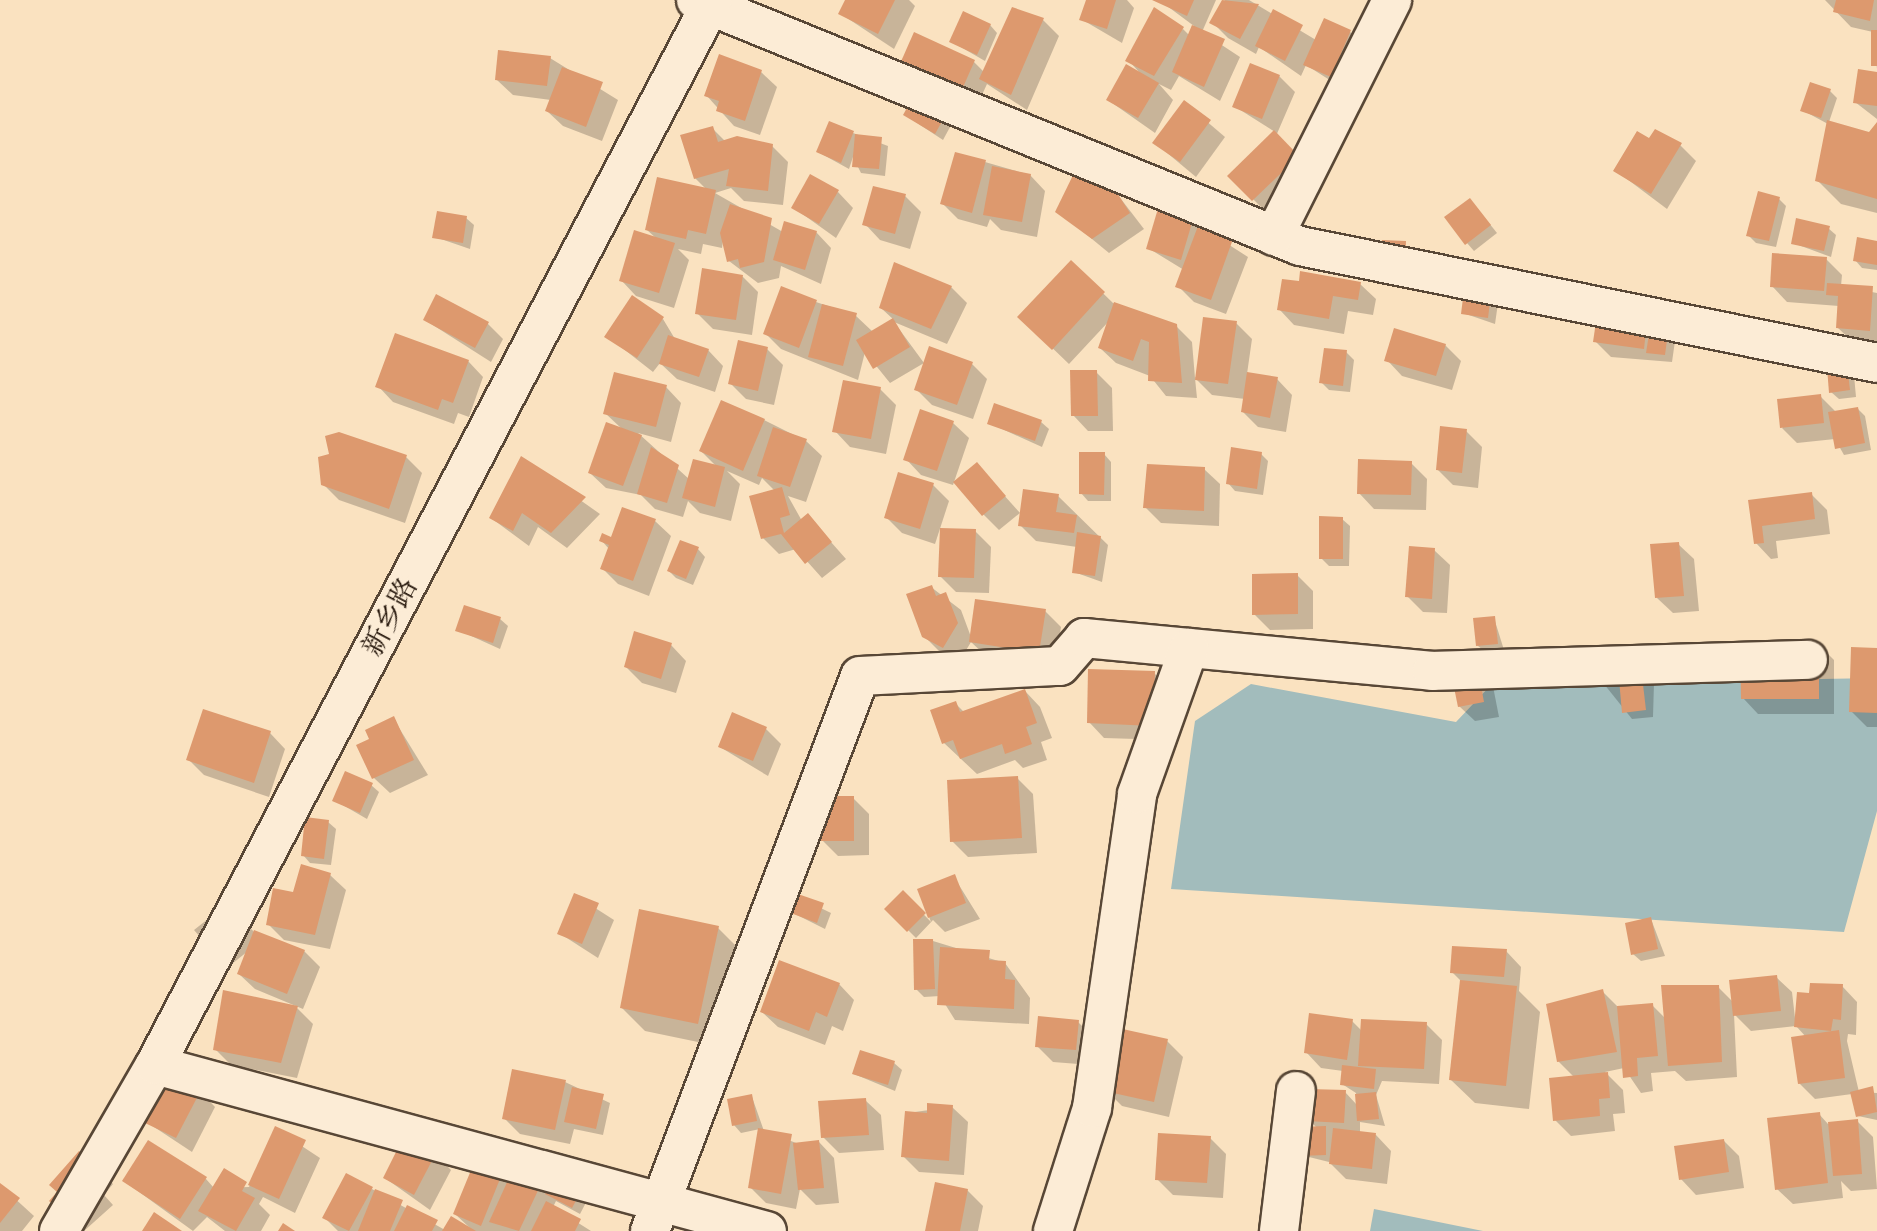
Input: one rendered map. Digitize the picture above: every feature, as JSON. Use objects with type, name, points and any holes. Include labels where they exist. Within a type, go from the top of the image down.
[{"type":"street","points":[[1274,236],[1392,0]]},
{"type":"street","points":[[706,2],[1274,236],[1877,363]]},
{"type":"street","name":"新乡路","points":[[59,1231],[155,1065],[706,2]]},
{"type":"street","points":[[657,1217],[860,676],[1060,666],[1084,638],[1432,671],[1808,660]]},
{"type":"street","points":[[1053,1231],[1092,1108],[1137,794],[1189,648]]},
{"type":"street","points":[[155,1065],[657,1217],[767,1231]]},
{"type":"street","points":[[1279,1231],[1296,1091]]},
{"type":"water","points":[[1877,678],[1877,811],[1844,932],[1171,889],[1195,721],[1251,684],[1456,722],[1491,685]]},
{"type":"water","points":[[1374,1209],[1483,1231],[1370,1231]]},
{"type":"building","points":[[845,0],[895,0],[878,34],[838,14]]},
{"type":"building","points":[[1086,0],[1116,0],[1107,29],[1079,20]]},
{"type":"building","points":[[1152,0],[1194,0],[1187,16]]},
{"type":"building","points":[[1222,0],[1259,4],[1240,39],[1209,23]]},
{"type":"building","points":[[1836,0],[1874,0],[1870,21],[1833,12]]},
{"type":"building","points":[[1012,7],[1044,18],[1011,95],[979,79]]},
{"type":"building","points":[[1154,7],[1184,27],[1154,76],[1125,61]]},
{"type":"building","points":[[1273,9],[1303,25],[1285,61],[1255,46]]},
{"type":"building","points":[[963,11],[991,24],[977,55],[949,42]]},
{"type":"building","points":[[1324,18],[1351,30],[1331,77],[1303,65]]},
{"type":"building","points":[[1192,25],[1225,39],[1204,87],[1172,72]]},
{"type":"building","points":[[1871,30],[1877,30],[1877,66],[1871,66]]},
{"type":"building","points":[[914,32],[975,60],[960,94],[899,66]]},
{"type":"building","points":[[498,50],[551,56],[547,86],[495,80]]},
{"type":"building","points":[[719,54],[762,70],[745,121],[716,111],[719,101],[704,96]]},
{"type":"building","points":[[1250,63],[1280,75],[1262,119],[1232,107]]},
{"type":"building","points":[[1126,64],[1159,83],[1138,118],[1106,100]]},
{"type":"building","points":[[562,67],[603,82],[586,127],[545,111]]},
{"type":"building","points":[[1858,69],[1877,72],[1877,106],[1853,103]]},
{"type":"building","points":[[1810,82],[1831,89],[1821,118],[1800,111]]},
{"type":"building","points":[[918,88],[950,107],[935,134],[903,115]]},
{"type":"building","points":[[1184,100],[1211,120],[1180,162],[1152,143]]},
{"type":"building","points":[[1827,120],[1869,132],[1877,122],[1877,199],[1815,181]]},
{"type":"building","points":[[829,121],[854,131],[841,163],[816,152]]},
{"type":"building","points":[[713,126],[718,142],[737,136],[773,144],[768,191],[726,186],[729,169],[694,179],[680,135]]},
{"type":"building","points":[[1655,129],[1682,143],[1651,194],[1613,171],[1637,131],[1649,138]]},
{"type":"building","points":[[1274,130],[1299,156],[1252,201],[1227,176]]},
{"type":"building","points":[[855,134],[882,137],[879,169],[852,167]]},
{"type":"building","points":[[955,152],[986,160],[972,213],[940,204]]},
{"type":"building","points":[[992,166],[1031,174],[1022,222],[983,215]]},
{"type":"building","points":[[1077,167],[1112,185],[1130,213],[1092,239],[1055,212]]},
{"type":"building","points":[[810,174],[839,190],[819,224],[791,208]]},
{"type":"building","points":[[657,177],[716,190],[706,234],[688,230],[686,239],[645,230]]},
{"type":"building","points":[[873,186],[906,194],[895,234],[862,225]]},
{"type":"building","points":[[1758,191],[1780,197],[1769,241],[1746,236]]},
{"type":"building","points":[[1162,195],[1197,206],[1181,260],[1146,249]]},
{"type":"building","points":[[1470,198],[1491,225],[1465,245],[1444,217]]},
{"type":"building","points":[[730,204],[772,218],[764,262],[740,268],[738,259],[727,262],[720,233]]},
{"type":"building","points":[[437,211],[467,216],[463,243],[432,238]]},
{"type":"building","points":[[1796,218],[1830,226],[1824,251],[1791,244]]},
{"type":"building","points":[[784,221],[817,231],[805,270],[773,260]]},
{"type":"building","points":[[1198,226],[1233,239],[1211,300],[1175,287]]},
{"type":"building","points":[[634,230],[675,243],[659,293],[619,281]]},
{"type":"building","points":[[1857,237],[1877,241],[1877,265],[1853,261]]},
{"type":"building","points":[[1382,240],[1406,241],[1405,268],[1381,268]]},
{"type":"building","points":[[1772,253],[1827,257],[1824,291],[1770,287]]},
{"type":"building","points":[[1071,260],[1105,292],[1052,350],[1017,317]]},
{"type":"building","points":[[894,262],[952,286],[931,329],[879,308]]},
{"type":"building","points":[[702,268],[743,275],[736,320],[695,314]]},
{"type":"building","points":[[1300,271],[1361,282],[1358,300],[1333,296],[1329,319],[1277,310],[1282,279],[1299,281]]},
{"type":"building","points":[[1827,283],[1873,286],[1870,331],[1836,328],[1838,296],[1826,295]]},
{"type":"building","points":[[781,286],[817,300],[799,348],[763,334]]},
{"type":"building","points":[[1464,290],[1491,294],[1488,318],[1461,314]]},
{"type":"building","points":[[436,294],[489,322],[475,348],[423,320]]},
{"type":"building","points":[[632,295],[664,317],[637,358],[604,337]]},
{"type":"building","points":[[1114,302],[1177,324],[1182,383],[1148,381],[1149,342],[1141,339],[1133,361],[1098,348]]},
{"type":"building","points":[[822,304],[857,313],[843,366],[808,357]]},
{"type":"building","points":[[1597,315],[1647,321],[1644,349],[1593,342]]},
{"type":"building","points":[[1203,317],[1237,321],[1228,384],[1195,380]]},
{"type":"building","points":[[893,318],[910,347],[873,369],[856,340]]},
{"type":"building","points":[[1651,322],[1669,325],[1665,355],[1646,353]]},
{"type":"building","points":[[1394,328],[1446,344],[1436,376],[1384,361]]},
{"type":"building","points":[[395,333],[469,360],[453,403],[442,399],[438,410],[375,387]]},
{"type":"building","points":[[668,335],[709,349],[699,377],[659,364]]},
{"type":"building","points":[[738,340],[768,347],[758,391],[728,384]]},
{"type":"building","points":[[929,346],[973,362],[957,405],[914,390]]},
{"type":"building","points":[[1324,348],[1347,350],[1343,386],[1319,383]]},
{"type":"building","points":[[1847,365],[1850,390],[1829,393],[1827,367]]},
{"type":"building","points":[[1070,370],[1097,370],[1098,416],[1071,416]]},
{"type":"building","points":[[614,372],[667,385],[656,427],[603,414]]},
{"type":"building","points":[[1247,372],[1278,377],[1270,418],[1241,412]]},
{"type":"building","points":[[843,380],[881,387],[871,439],[832,432]]},
{"type":"building","points":[[1821,394],[1824,423],[1780,428],[1777,399]]},
{"type":"building","points":[[721,400],[765,419],[743,471],[699,451]]},
{"type":"building","points":[[994,403],[1042,420],[1035,441],[987,424]]},
{"type":"building","points":[[1858,407],[1865,443],[1835,449],[1828,412]]},
{"type":"building","points":[[920,409],[954,421],[937,471],[903,460]]},
{"type":"building","points":[[606,422],[642,435],[623,486],[588,473]]},
{"type":"building","points":[[1440,426],[1467,429],[1462,473],[1436,470]]},
{"type":"building","points":[[773,427],[807,439],[790,487],[757,476]]},
{"type":"building","points":[[339,432],[407,455],[389,509],[321,485],[318,457],[329,454],[325,436]]},
{"type":"building","points":[[651,447],[679,465],[667,503],[637,494]]},
{"type":"building","points":[[1231,447],[1262,452],[1257,489],[1226,484]]},
{"type":"building","points":[[1079,452],[1105,452],[1104,495],[1079,494]]},
{"type":"building","points":[[521,456],[586,497],[551,533],[522,513],[513,531],[489,518]]},
{"type":"building","points":[[693,459],[725,467],[715,507],[682,498]]},
{"type":"building","points":[[1358,459],[1412,461],[1411,495],[1357,494]]},
{"type":"building","points":[[977,462],[1006,496],[982,516],[953,482]]},
{"type":"building","points":[[1147,464],[1205,467],[1204,511],[1143,508]]},
{"type":"building","points":[[898,472],[934,483],[920,529],[884,518]]},
{"type":"building","points":[[782,487],[790,515],[780,518],[784,533],[808,513],[832,542],[805,564],[781,534],[761,539],[749,496]]},
{"type":"building","points":[[1023,489],[1059,494],[1056,512],[1077,515],[1074,533],[1018,526]]},
{"type":"building","points":[[1812,492],[1815,519],[1762,526],[1764,543],[1754,544],[1748,500]]},
{"type":"building","points":[[622,507],[656,519],[633,581],[600,569],[609,545],[599,541],[602,533],[611,537]]},
{"type":"building","points":[[1319,516],[1343,517],[1343,559],[1319,559]]},
{"type":"building","points":[[940,528],[976,529],[974,578],[938,577]]},
{"type":"building","points":[[1077,532],[1101,536],[1095,576],[1072,573]]},
{"type":"building","points":[[680,540],[699,547],[686,579],[667,571]]},
{"type":"building","points":[[1679,542],[1684,596],[1655,598],[1650,544]]},
{"type":"building","points":[[1409,546],[1435,548],[1432,599],[1405,597]]},
{"type":"building","points":[[1298,573],[1298,614],[1252,615],[1252,574]]},
{"type":"building","points":[[932,585],[936,596],[946,592],[958,623],[943,648],[922,637],[906,594]]},
{"type":"building","points":[[975,599],[1046,609],[1039,653],[969,642]]},
{"type":"building","points":[[464,605],[501,617],[493,643],[455,631]]},
{"type":"building","points":[[1495,616],[1498,644],[1476,646],[1473,618]]},
{"type":"building","points":[[634,631],[672,643],[661,679],[624,667]]},
{"type":"building","points":[[1740,642],[1819,642],[1819,699],[1741,699]]},
{"type":"building","points":[[1851,647],[1877,648],[1877,713],[1849,712]]},
{"type":"building","points":[[1475,653],[1484,702],[1458,707],[1448,658]]},
{"type":"building","points":[[1088,669],[1155,671],[1153,726],[1087,723]]},
{"type":"building","points":[[1642,676],[1646,710],[1622,713],[1619,679]]},
{"type":"building","points":[[1025,689],[1037,723],[1026,727],[1032,744],[1005,754],[1002,744],[960,759],[953,740],[942,744],[930,710],[956,701],[960,712]]},
{"type":"building","points":[[203,709],[271,731],[254,783],[186,760]]},
{"type":"building","points":[[732,712],[767,727],[753,761],[718,747]]},
{"type":"building","points":[[394,716],[414,760],[372,779],[356,745],[369,739],[365,730]]},
{"type":"building","points":[[345,771],[373,783],[360,813],[332,801]]},
{"type":"building","points":[[1018,776],[1022,838],[950,842],[947,780]]},
{"type":"building","points":[[820,796],[854,796],[854,841],[820,841]]},
{"type":"building","points":[[305,817],[329,820],[324,859],[301,856]]},
{"type":"building","points":[[301,864],[331,873],[315,935],[266,925],[273,888],[293,892]]},
{"type":"building","points":[[955,874],[966,903],[928,918],[917,889]]},
{"type":"building","points":[[903,890],[926,913],[907,932],[884,909]]},
{"type":"building","points":[[574,893],[599,903],[582,944],[557,934]]},
{"type":"building","points":[[795,893],[824,903],[817,923],[788,912]]},
{"type":"building","points":[[639,909],[719,926],[698,1024],[620,1008]]},
{"type":"building","points":[[1651,917],[1658,949],[1631,955],[1625,923]]},
{"type":"building","points":[[254,930],[305,950],[287,994],[237,974]]},
{"type":"building","points":[[913,939],[933,939],[935,989],[914,990]]},
{"type":"building","points":[[1452,946],[1507,949],[1504,977],[1450,973]]},
{"type":"building","points":[[940,947],[990,950],[989,960],[1006,961],[1005,979],[1015,980],[1014,1009],[937,1005]]},
{"type":"building","points":[[779,960],[840,983],[827,1017],[816,1012],[809,1031],[760,1012]]},
{"type":"building","points":[[1777,975],[1781,1011],[1733,1016],[1729,980]]},
{"type":"building","points":[[1460,980],[1517,986],[1506,1086],[1449,1080]]},
{"type":"building","points":[[1810,983],[1843,984],[1841,1020],[1833,1019],[1831,1031],[1794,1027],[1797,992],[1809,993]]},
{"type":"building","points":[[1661,985],[1719,985],[1722,1062],[1668,1066]]},
{"type":"building","points":[[1603,989],[1617,1052],[1557,1062],[1546,1004]]},
{"type":"building","points":[[223,990],[298,1006],[281,1063],[213,1050]]},
{"type":"building","points":[[1653,1003],[1658,1056],[1637,1058],[1638,1076],[1623,1078],[1617,1006]]},
{"type":"building","points":[[1309,1013],[1353,1019],[1347,1060],[1304,1053]]},
{"type":"building","points":[[1038,1016],[1079,1020],[1076,1050],[1035,1047]]},
{"type":"building","points":[[1361,1019],[1427,1022],[1424,1069],[1358,1066]]},
{"type":"building","points":[[1118,1028],[1168,1039],[1154,1102],[1104,1091]]},
{"type":"building","points":[[1839,1030],[1845,1078],[1798,1084],[1791,1037]]},
{"type":"building","points":[[860,1050],[895,1061],[888,1085],[852,1074]]},
{"type":"building","points":[[1342,1065],[1376,1069],[1374,1089],[1340,1085]]},
{"type":"building","points":[[512,1069],[566,1080],[555,1130],[502,1119]]},
{"type":"building","points":[[1608,1072],[1610,1098],[1599,1099],[1600,1116],[1553,1121],[1549,1078]]},
{"type":"building","points":[[167,1073],[201,1090],[176,1138],[143,1122]]},
{"type":"building","points":[[1873,1086],[1877,1112],[1856,1117],[1850,1092]]},
{"type":"building","points":[[572,1087],[604,1094],[596,1129],[564,1122]]},
{"type":"building","points":[[1308,1089],[1346,1090],[1344,1123],[1307,1121]]},
{"type":"building","points":[[1376,1092],[1379,1119],[1357,1121],[1355,1094]]},
{"type":"building","points":[[752,1094],[757,1121],[732,1126],[727,1099]]},
{"type":"building","points":[[866,1098],[869,1135],[821,1138],[818,1101]]},
{"type":"building","points":[[927,1103],[953,1105],[949,1161],[901,1157],[905,1111],[927,1113]]},
{"type":"building","points":[[1820,1112],[1828,1183],[1775,1190],[1767,1118]]},
{"type":"building","points":[[1858,1119],[1862,1174],[1833,1176],[1828,1122]]},
{"type":"building","points":[[275,1126],[306,1140],[279,1199],[248,1185]]},
{"type":"building","points":[[1326,1126],[1326,1155],[1299,1156],[1299,1127]]},
{"type":"building","points":[[758,1128],[792,1134],[781,1194],[748,1188]]},
{"type":"building","points":[[1333,1128],[1376,1133],[1372,1169],[1329,1164]]},
{"type":"building","points":[[1158,1133],[1211,1136],[1207,1183],[1155,1180]]},
{"type":"building","points":[[404,1136],[436,1153],[414,1195],[383,1178]]},
{"type":"building","points":[[1724,1139],[1729,1172],[1679,1180],[1674,1146]]},
{"type":"building","points":[[148,1140],[207,1177],[180,1219],[122,1181]]},
{"type":"building","points":[[819,1140],[824,1188],[798,1190],[793,1143]]},
{"type":"building","points":[[79,1151],[99,1167],[71,1220],[49,1201],[57,1192],[49,1185]]},
{"type":"building","points":[[476,1158],[504,1169],[481,1226],[453,1214]]},
{"type":"building","points":[[559,1167],[586,1182],[572,1208],[545,1194]]},
{"type":"building","points":[[224,1168],[247,1182],[242,1191],[255,1198],[236,1231],[198,1211]]},
{"type":"building","points":[[513,1169],[542,1182],[519,1231],[489,1222]]},
{"type":"building","points":[[346,1173],[373,1187],[349,1231],[322,1218]]},
{"type":"building","points":[[935,1182],[968,1189],[960,1231],[925,1231]]},
{"type":"building","points":[[0,1183],[20,1198],[0,1223]]},
{"type":"building","points":[[375,1189],[403,1200],[390,1231],[358,1231]]},
{"type":"building","points":[[546,1201],[581,1219],[575,1231],[531,1231]]},
{"type":"building","points":[[407,1205],[438,1220],[432,1231],[394,1231]]},
{"type":"building","points":[[154,1212],[182,1231],[142,1231]]},
{"type":"building","points":[[451,1216],[476,1231],[442,1231]]},
{"type":"building","points":[[283,1223],[295,1231],[278,1231]]}]
